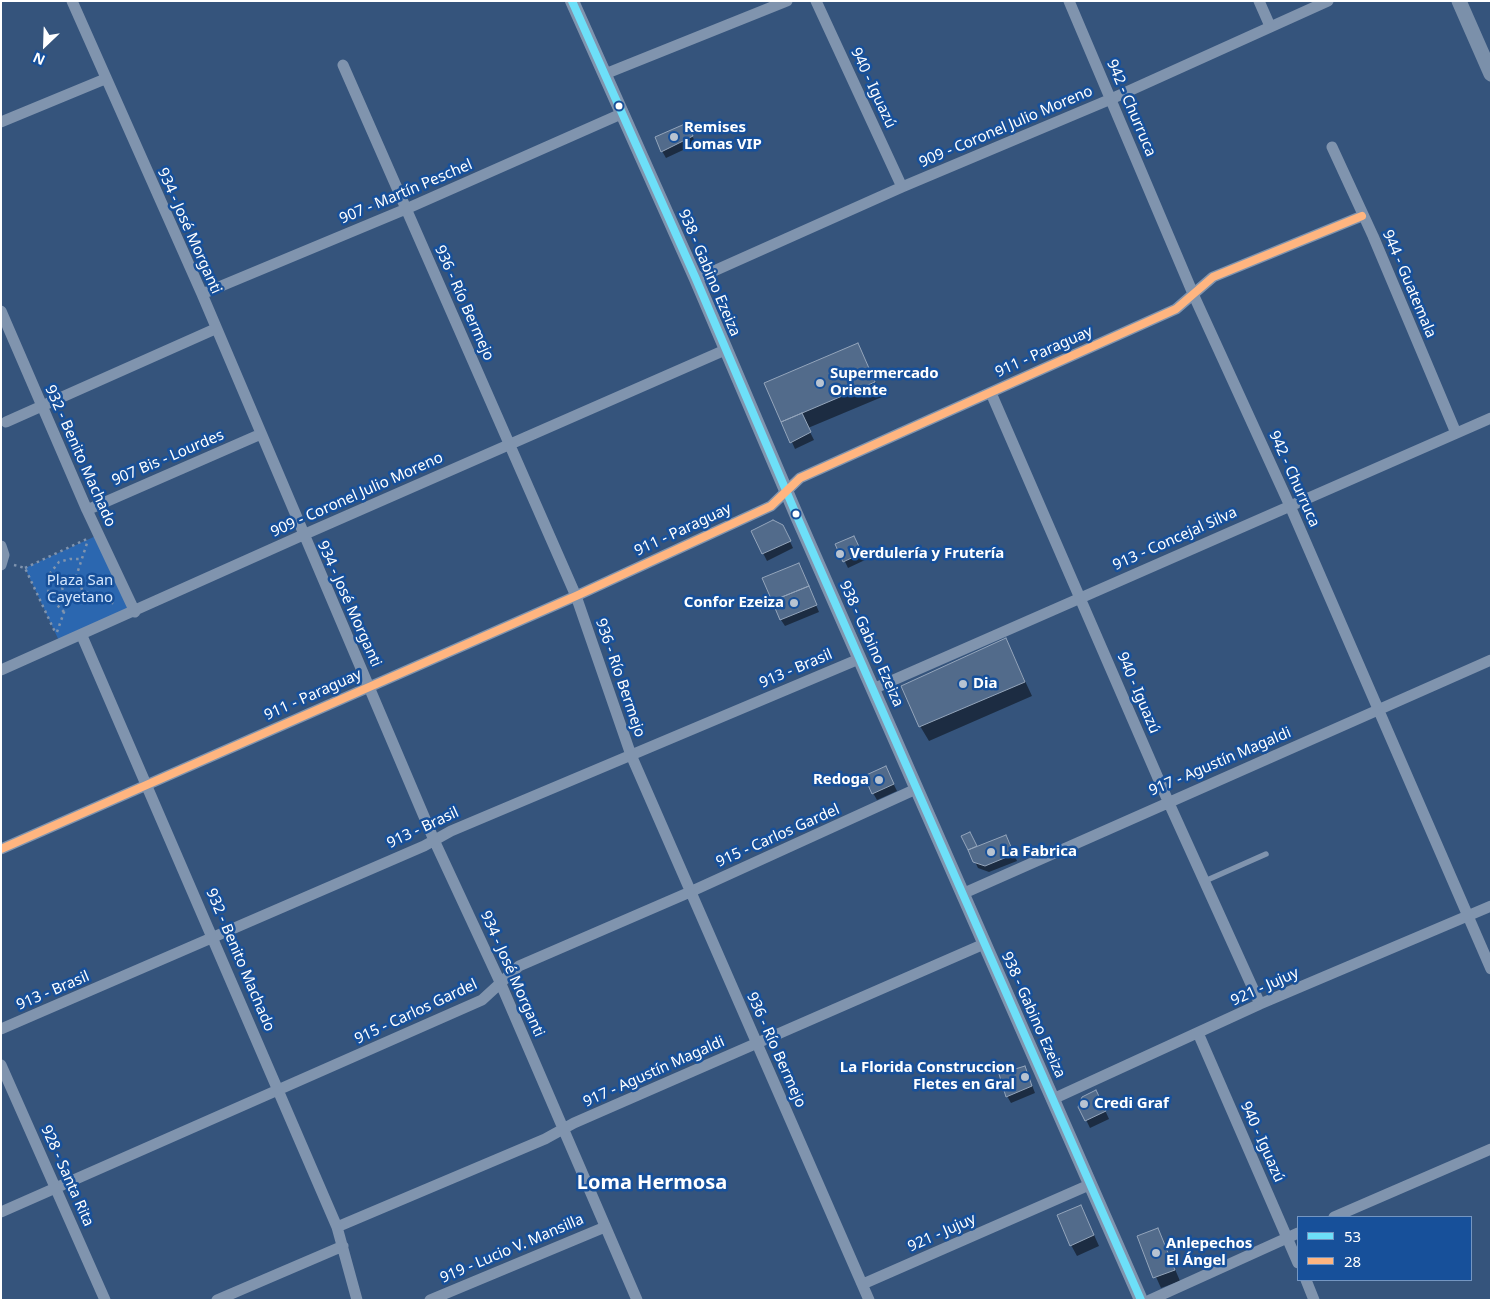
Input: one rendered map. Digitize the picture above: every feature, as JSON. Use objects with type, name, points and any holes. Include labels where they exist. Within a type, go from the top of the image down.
[{"type":"main road","points":[[1459,1],[1491,74]]},
{"type":"street","name":"934 - José Morganti","points":[[72,1],[202,294],[215,329],[434,840],[500,982],[637,1300]]},
{"type":"street","name":"938 - Gabino Ezeiza","points":[[572,1],[696,279],[786,491],[1140,1300]]},
{"type":"street","points":[[605,74],[788,1]]},
{"type":"street","name":"940 - Iguazú","points":[[816,1],[902,187]]},
{"type":"street","name":"942 - Churruca","points":[[1070,1],[1194,296],[1290,506],[1491,969]]},
{"type":"street","points":[[1259,1],[1270,26]]},
{"type":"street","name":"909 - Coronel Julio Moreno","points":[[696,279],[902,187],[1111,99],[1328,1]]},
{"type":"street","name":"936 - Río Bermejo","points":[[342,65],[576,596],[630,755],[869,1300]]},
{"type":"street","points":[[1,122],[105,79]]},
{"type":"street","name":"907 - Martín Peschel","points":[[202,294],[406,209],[621,114]]},
{"type":"street","name":"944 - Guatemala","points":[[1332,147],[1362,216],[1373,236],[1456,433]]},
{"type":"street","name":"911 - Paraguay","points":[[1,849],[576,596],[772,506],[800,478],[1176,309],[1194,296],[1213,277],[1362,216]]},
{"type":"street","name":"932 - Benito Machado","points":[[1,311],[87,510],[93,537],[134,612]]},
{"type":"street","points":[[6,422],[215,329]]},
{"type":"street","name":"909 - Coronel Julio Moreno","points":[[1,670],[58,639],[82,636],[303,535],[725,350]]},
{"type":"street","name":"940 - Iguazú","points":[[990,393],[1168,801],[1260,1004]]},
{"type":"street","name":"913 - Concejal Silva","points":[[873,690],[1080,597],[1491,418]]},
{"type":"street","name":"907 Bis - Lourdes","points":[[87,510],[261,434]]},
{"type":"street","points":[[1,546],[4,555],[2,564]]},
{"type":"street","name":"932 - Benito Machado","points":[[82,636],[148,784],[337,1227],[357,1300]]},
{"type":"street","name":"913 - Brasil","points":[[1,1029],[214,938],[630,755],[860,659]]},
{"type":"street","name":"917 - Agustín Magaldi","points":[[962,894],[1168,801],[1491,660]]},
{"type":"street","name":"915 - Carlos Gardel","points":[[1,1212],[482,1000],[519,966],[690,892],[916,789]]},
{"type":"street","name":"921 - Jujuy","points":[[1053,1100],[1260,1004],[1491,906]]},
{"type":"street","name":"917 - Agustín Magaldi","points":[[337,1227],[546,1139],[564,1128],[984,944]]},
{"type":"street","name":"940 - Iguazú","points":[[1198,1033],[1297,1261]]},
{"type":"street","name":"928 - Santa Rita","points":[[1,1065],[105,1300]]},
{"type":"street","points":[[1336,1216],[1491,1149]]},
{"type":"street","name":"921 - Jujuy","points":[[863,1284],[1089,1185]]},
{"type":"street","name":"919 - Lucio V. Mansilla","points":[[430,1300],[605,1227]]},
{"type":"street","points":[[1150,1300],[1297,1233]]},
{"type":"street","points":[[217,1300],[343,1246]]},
{"type":"street","points":[[1306,1281],[1314,1300]]},
{"type":"lane","points":[[1204,881],[1266,854]]},
{"type":"path","points":[[76,577],[82,559],[93,537]]},
{"type":"path","points":[[2,564],[25,568],[93,537]]},
{"type":"path","points":[[64,612],[49,597],[47,577],[59,562],[70,559],[82,559]]},
{"type":"path","points":[[25,568],[58,639]]},
{"type":"path","points":[[76,577],[82,584],[81,590],[77,595],[70,595],[63,590],[63,584],[66,578],[76,577]]},
{"type":"path","points":[[81,590],[134,612]]},
{"type":"path","points":[[58,639],[70,595]]},
{"type":"green space","name":"Plaza San Cayetano","points":[[98,535],[135,612],[61,645],[25,568]]},
{"type":"building","name":"Remises Lomas VIP","points":[[687,123],[693,136],[661,152],[655,137]]},
{"type":"building","name":"Supermercado Oriente","points":[[858,343],[875,382],[781,422],[764,383]]},
{"type":"building","points":[[802,413],[811,432],[790,443],[781,422]]},
{"type":"building","points":[[773,520],[783,525],[791,541],[762,554],[751,531]]},
{"type":"building","points":[[854,536],[862,553],[843,562],[835,544]]},
{"type":"building","points":[[799,563],[809,586],[772,601],[762,578]]},
{"type":"building","name":"Confor Ezeiza","points":[[809,586],[817,605],[780,620],[772,601]]},
{"type":"building","name":"Dia","points":[[1006,638],[1025,682],[919,727],[901,686]]},
{"type":"building","name":"Redoga","points":[[886,766],[894,784],[872,794],[864,776]]},
{"type":"building","points":[[970,832],[977,846],[968,850],[961,836]]},
{"type":"building","name":"La Fabrica","points":[[1006,835],[1014,854],[985,866],[973,862],[968,850]]},
{"type":"building","points":[[1025,1066],[1032,1086],[1006,1097],[999,1074]]},
{"type":"building","points":[[1096,1090],[1106,1111],[1085,1121],[1078,1107],[1082,1097]]},
{"type":"building","points":[[1081,1205],[1094,1235],[1070,1246],[1057,1215]]},
{"type":"building","name":"Anlepechos El Ángel","points":[[1158,1228],[1175,1270],[1153,1278],[1137,1236]]},
{"type":"transit line","name":"53","points":[[572,1],[696,279],[796,514],[1141,1300]]},
{"type":"transit line","name":"28","points":[[1,849],[576,596],[771,506],[800,478],[1176,309],[1213,277],[1362,216]]},
{"type":"place","name":"Remises Lomas VIP","points":[[674,137]]},
{"type":"place","name":"Supermercado Oriente","points":[[820,383]]},
{"type":"place","name":"Verdulería y Frutería","points":[[840,554]]},
{"type":"place","name":"Confor Ezeiza","points":[[794,603]]},
{"type":"place","name":"Dia","points":[[963,684]]},
{"type":"place","name":"Redoga","points":[[879,780]]},
{"type":"place","name":"La Fabrica","points":[[991,852]]},
{"type":"place","name":"La Florida Construccion Fletes en Gral","points":[[1025,1077]]},
{"type":"place","name":"Credi Graf","points":[[1084,1104]]},
{"type":"place","name":"Anlepechos El Ángel","points":[[1156,1253]]},
{"type":"district","name":"Loma Hermosa","points":[[652,1183]]}]
